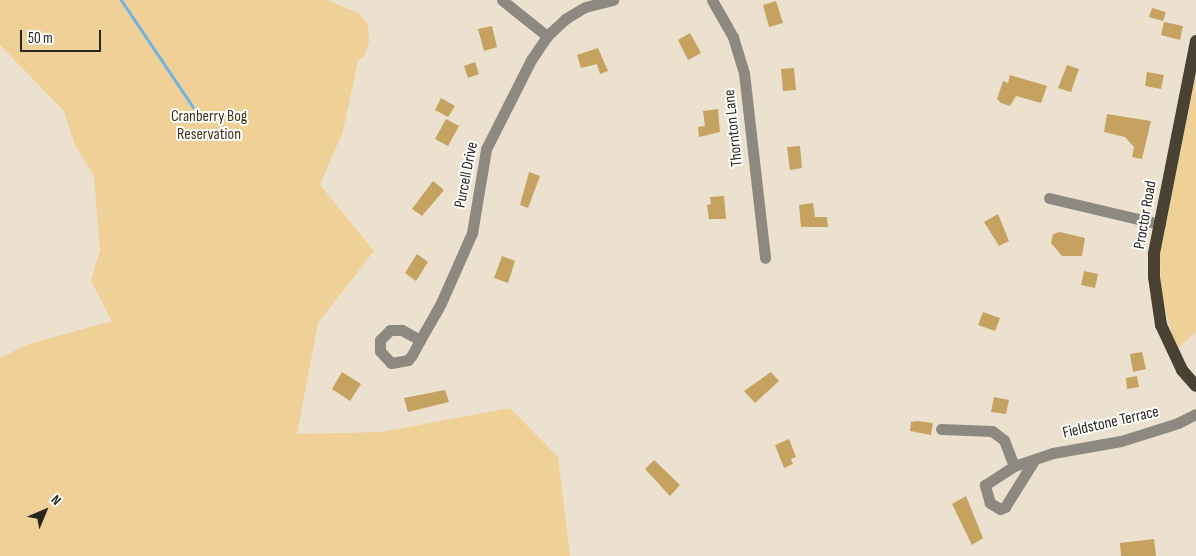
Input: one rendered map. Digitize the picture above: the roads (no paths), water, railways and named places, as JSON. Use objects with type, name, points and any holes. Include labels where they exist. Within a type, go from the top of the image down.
[{"type":"main road","name":"Proctor Road","points":[[1196,42],[1154,254],[1154,277],[1161,325],[1182,370],[1196,386]]},
{"type":"street","points":[[502,0],[547,36]]},
{"type":"street","name":"Purcell Drive","points":[[420,340],[470,242],[483,162],[491,137],[547,36],[578,11],[613,0]]},
{"type":"street","name":"Thornton Lane","points":[[712,0],[733,37],[744,73],[765,258]]},
{"type":"street","points":[[1049,198],[1160,224]]},
{"type":"street","name":"Fieldstone Terrace","points":[[1033,462],[1005,507],[994,507],[986,496],[985,485],[1014,466],[1033,462],[1053,453],[1121,441],[1178,423],[1196,414]]},
{"type":"street","points":[[941,429],[992,431],[1004,440],[1014,466]]},
{"type":"waterway","points":[[121,0],[193,107]]},
{"type":"park label","name":"Cranberry Bog Reservation","points":[[209,126]]}]
